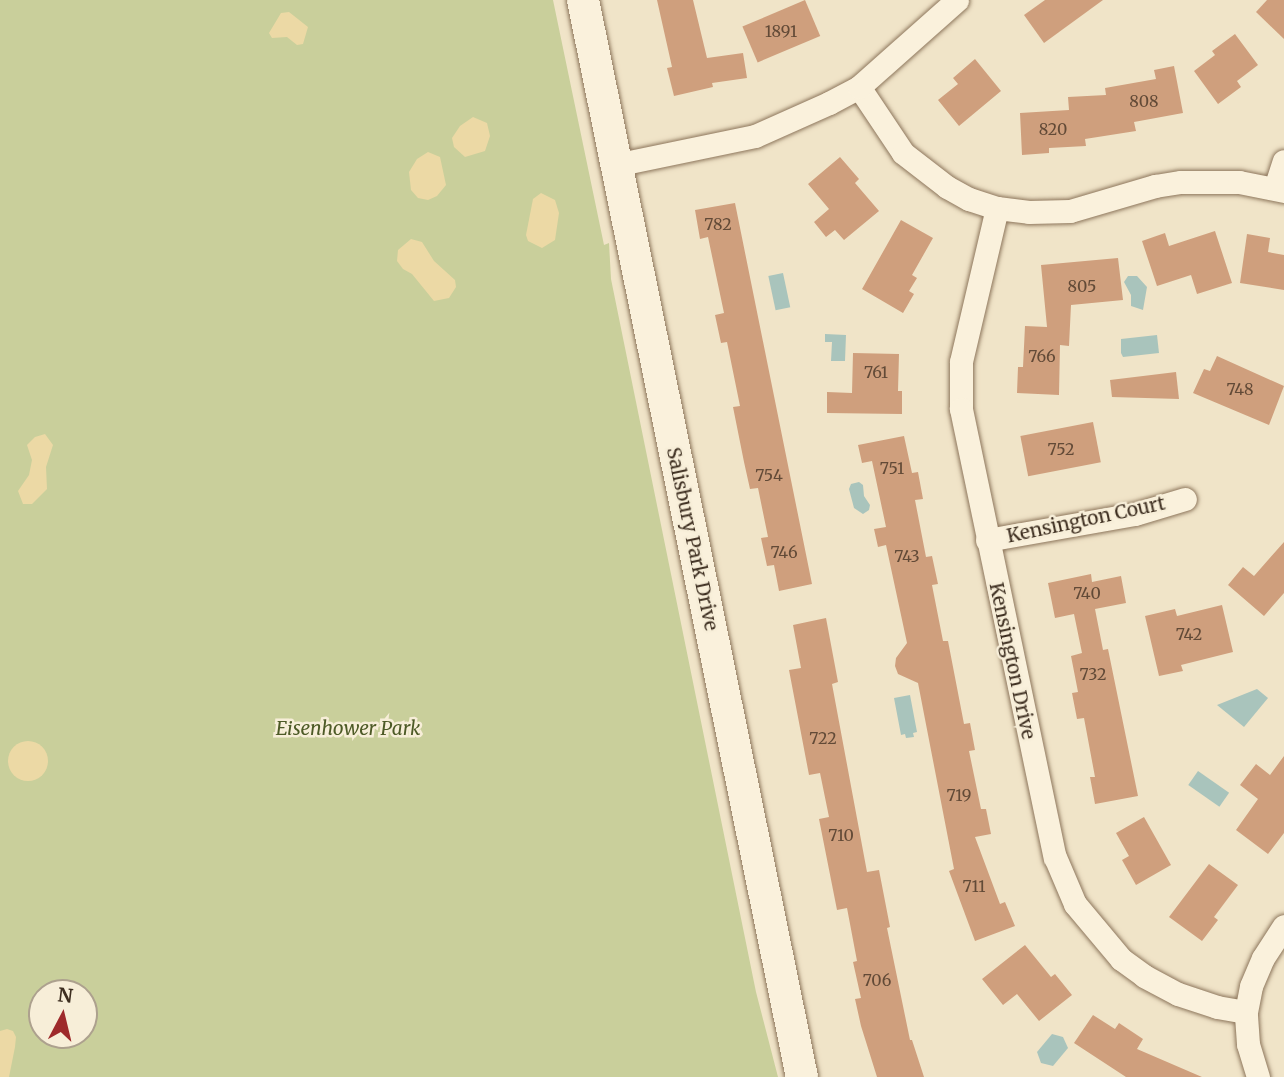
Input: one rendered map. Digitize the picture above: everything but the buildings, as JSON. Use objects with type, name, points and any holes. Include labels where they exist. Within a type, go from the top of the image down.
[{"type":"main road","name":"Salisbury Park Drive","points":[[583,0],[802,1077]]},
{"type":"street","points":[[615,165],[754,136],[859,86],[957,0]]},
{"type":"street","points":[[859,86],[904,153],[947,187],[969,199],[997,208],[1029,212],[1070,211],[1155,186],[1181,182],[1217,181],[1280,189],[1284,161]]},
{"type":"street","name":"Kensington Drive","points":[[997,208],[959,375],[964,429],[1046,829],[1075,904],[1102,940],[1144,976],[1195,1000],[1246,1012]]},
{"type":"street","name":"Kensington Court","points":[[987,540],[1135,514],[1185,499]]},
{"type":"street","points":[[1258,1077],[1248,1044],[1246,1012],[1255,976],[1284,926]]},
{"type":"green space","name":"Eisenhower Park","points":[[0,0],[553,0],[604,245],[609,243],[611,279],[756,992],[778,1077],[0,1077]]},
{"type":"sand","points":[[289,12],[308,27],[303,44],[297,45],[287,37],[272,38],[269,33],[281,13]]},
{"type":"sand","points":[[473,117],[487,123],[490,136],[485,151],[465,157],[454,147],[452,138],[460,126]]},
{"type":"sand","points":[[428,152],[440,157],[446,185],[437,196],[428,200],[418,198],[411,190],[409,172],[417,159]]},
{"type":"sand","points":[[541,193],[555,200],[559,213],[555,240],[542,248],[528,241],[526,235],[533,199]]},
{"type":"sand","points":[[411,239],[422,242],[434,261],[455,280],[456,287],[449,298],[434,301],[412,274],[403,269],[397,261],[398,250]]},
{"type":"sand","points":[[45,434],[53,445],[46,467],[47,489],[32,504],[23,504],[18,491],[29,475],[32,460],[27,445],[35,437]]},
{"type":"sand","points":[[28,741],[42,747],[48,761],[42,775],[28,781],[14,775],[8,761],[14,747]]},
{"type":"sand","points":[[0,1031],[13,1031],[16,1037],[15,1047],[9,1077],[0,1077]]},
{"type":"water","points":[[783,273],[790,307],[776,310],[768,276]]},
{"type":"water","points":[[1128,276],[1137,276],[1147,287],[1143,310],[1131,306],[1131,295],[1124,282]]},
{"type":"water","points":[[825,334],[846,335],[845,361],[831,361],[832,342],[825,342]]},
{"type":"water","points":[[1157,335],[1159,353],[1123,357],[1121,339]]},
{"type":"water","points":[[859,482],[863,485],[864,496],[870,505],[869,510],[863,514],[854,508],[849,489],[851,484]]},
{"type":"water","points":[[1257,689],[1268,698],[1244,727],[1217,705]]},
{"type":"water","points":[[910,695],[917,732],[913,733],[914,737],[906,738],[905,734],[901,735],[894,698]]},
{"type":"water","points":[[1198,771],[1229,793],[1219,807],[1188,785]]},
{"type":"water","points":[[1052,1034],[1063,1037],[1068,1048],[1053,1066],[1041,1063],[1037,1052]]}]
